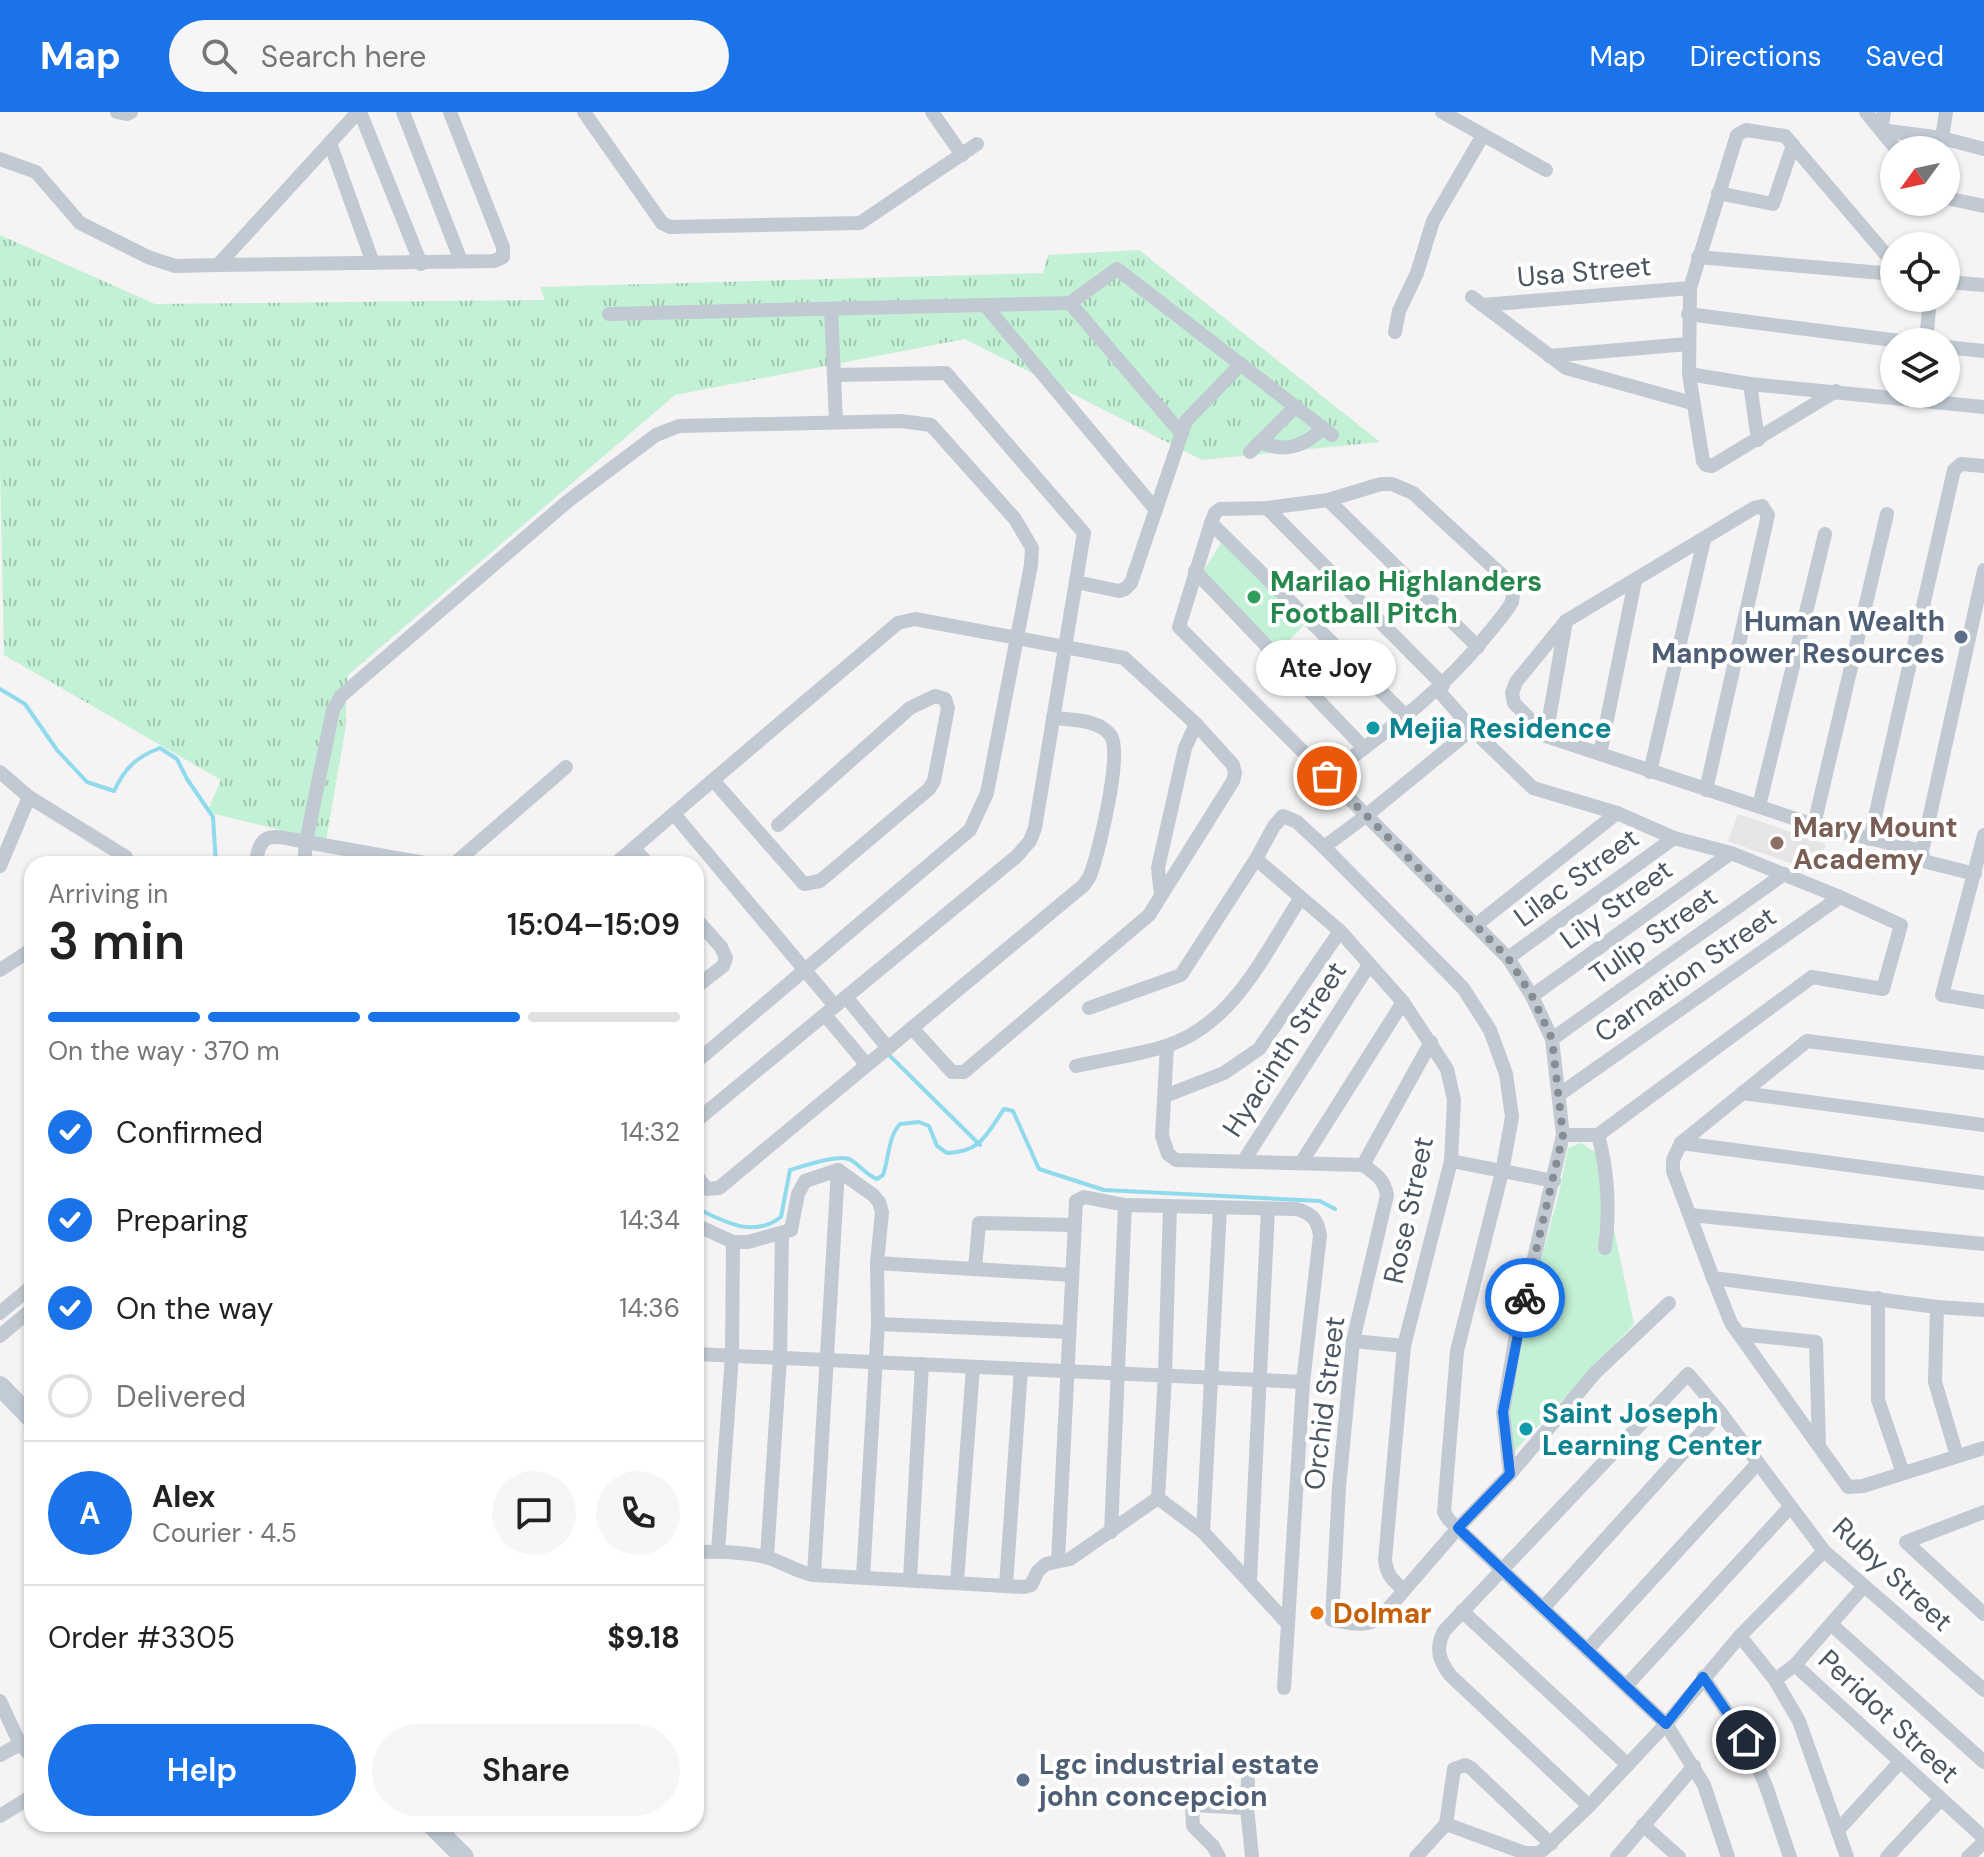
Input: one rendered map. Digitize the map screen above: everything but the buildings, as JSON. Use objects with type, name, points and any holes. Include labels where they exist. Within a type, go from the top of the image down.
[{"type":"main road","points":[[0,1386],[24,1411]]},
{"type":"main road","points":[[439,1832],[464,1857]]},
{"type":"street","points":[[117,112],[131,112]]},
{"type":"street","points":[[218,265],[359,112],[421,264]]},
{"type":"street","points":[[403,112],[461,261]]},
{"type":"street","points":[[0,159],[36,172],[80,223],[148,257],[175,266],[494,261],[503,257],[503,247],[450,112]]},
{"type":"street","points":[[584,112],[662,223],[670,227],[853,225],[867,220],[977,144]]},
{"type":"street","points":[[932,112],[962,155]]},
{"type":"street","points":[[1442,112],[1546,170]]},
{"type":"street","points":[[1866,112],[1886,136]]},
{"type":"street","points":[[1881,130],[1884,112]]},
{"type":"street","points":[[1942,136],[1946,112]]},
{"type":"street","points":[[1836,391],[1712,466],[1703,461],[1689,374],[1690,288],[1737,135],[1742,130],[1785,136],[1880,248]]},
{"type":"street","points":[[1881,130],[1927,136]]},
{"type":"street","points":[[1395,332],[1399,311],[1417,273],[1433,221],[1483,135]]},
{"type":"street","points":[[330,143],[373,263]]},
{"type":"street","points":[[1960,143],[1984,149]]},
{"type":"street","points":[[1718,193],[1773,204],[1793,145]]},
{"type":"street","points":[[1960,201],[1984,206]]},
{"type":"street","points":[[1698,257],[1880,273]]},
{"type":"street","points":[[609,314],[1070,303],[1113,270],[1122,270],[1327,432],[1297,446],[1280,449],[1255,447],[1295,407]]},
{"type":"street","points":[[1960,282],[1981,283]]},
{"type":"street","name":"Usa Street","points":[[1549,356],[1477,301],[1690,288]]},
{"type":"street","points":[[1070,303],[1182,434]]},
{"type":"street","points":[[985,305],[1156,510]]},
{"type":"street","points":[[831,309],[836,422]]},
{"type":"street","points":[[1688,314],[1880,338]]},
{"type":"street","points":[[1549,356],[1688,344]]},
{"type":"street","points":[[1960,348],[1984,351]]},
{"type":"street","points":[[1549,356],[1566,368],[1692,403]]},
{"type":"street","points":[[1076,582],[1119,591],[1131,583],[1186,421],[1241,364]]},
{"type":"street","points":[[704,1114],[1017,856],[1030,841],[1035,828],[1084,533],[946,373],[834,375]]},
{"type":"street","points":[[1689,374],[1750,384],[1880,394]]},
{"type":"street","points":[[1750,384],[1758,440]]},
{"type":"street","points":[[1960,403],[1984,407]]},
{"type":"street","points":[[305,856],[333,710],[341,696],[609,468],[656,435],[679,426],[901,421],[931,425],[1015,519],[1032,548],[987,793],[970,830],[704,1055]]},
{"type":"street","points":[[1870,839],[1956,467],[1961,464],[1984,466]]},
{"type":"street","points":[[1327,776],[1407,717],[1440,688],[1478,647],[1512,602],[1511,586],[1507,580],[1403,486],[1381,484],[1328,500],[1267,508],[1220,509],[1211,523],[1179,627],[1327,776],[1367,815],[1508,958],[1532,996],[1552,1039],[1563,1135],[1516,1335],[1503,1412],[1510,1474]]},
{"type":"street","points":[[1328,500],[1478,647]]},
{"type":"street","points":[[1706,790],[1768,515],[1762,506],[1566,621],[1516,682],[1512,693],[1514,703],[1546,736],[1650,772],[1814,825],[1922,851]]},
{"type":"street","points":[[1267,508],[1440,688],[1472,729],[1533,788],[1617,813],[1674,838],[1731,853],[1901,925],[1883,989],[1812,977],[1598,1135],[1563,1135]]},
{"type":"street","points":[[1814,825],[1887,514]]},
{"type":"street","points":[[1211,523],[1407,717]]},
{"type":"street","points":[[1759,806],[1825,534]]},
{"type":"street","points":[[1650,772],[1704,540]]},
{"type":"street","points":[[1975,874],[1927,862],[1922,851],[1984,570]]},
{"type":"street","points":[[1195,571],[1364,748]]},
{"type":"street","points":[[1600,754],[1635,581]]},
{"type":"street","points":[[624,856],[898,623],[915,619],[1124,658],[1196,724],[1233,765],[1233,781],[1149,915],[964,1072],[952,1072],[912,1028]]},
{"type":"street","points":[[1546,736],[1566,621]]},
{"type":"street","points":[[713,780],[804,884],[814,884],[929,789],[934,781],[948,708],[945,699],[935,696],[910,708],[778,825]]},
{"type":"street","points":[[704,1185],[707,1189],[719,1188],[1084,885],[1090,876],[1116,763],[1111,737],[1096,724],[1053,718]]},
{"type":"street","points":[[1161,895],[1158,868],[1185,748],[1196,724]]},
{"type":"street","points":[[1324,847],[1472,729]]},
{"type":"street","points":[[463,856],[566,767]]},
{"type":"street","points":[[0,772],[29,797],[124,856]]},
{"type":"street","points":[[0,866],[29,797]]},
{"type":"street","points":[[1476,925],[1617,813]]},
{"type":"street","points":[[674,814],[835,1006],[888,1048]]},
{"type":"street","points":[[1089,1008],[1181,975],[1283,816],[1297,822],[1324,847],[1463,988],[1490,1030],[1506,1074],[1512,1117],[1502,1172],[1457,1351],[1444,1512],[1666,1724],[1704,1785],[1728,1857]]},
{"type":"street","points":[[1984,835],[1942,995],[1984,1002]]},
{"type":"street","points":[[256,856],[262,840],[272,836],[357,856]]},
{"type":"street","name":"Lilac Street","points":[[1508,958],[1674,838]]},
{"type":"street","points":[[634,848],[641,856]]},
{"type":"street","name":"Lily Street","points":[[1532,996],[1731,853]]},
{"type":"street","name":"Rose Street","points":[[1256,859],[1340,931],[1403,1002],[1447,1069],[1454,1100],[1451,1161],[1404,1346],[1385,1560],[1390,1579],[1404,1590]]},
{"type":"street","name":"Tulip Street","points":[[1552,1039],[1784,874]]},
{"type":"street","name":"Carnation Street","points":[[1560,1094],[1840,897]]},
{"type":"street","points":[[1076,1066],[1167,1046],[1204,1028],[1233,1002],[1300,899]]},
{"type":"street","points":[[704,928],[721,947],[726,958],[723,966],[704,981]]},
{"type":"street","points":[[1165,1096],[1224,1073],[1259,1049],[1340,931]]},
{"type":"street","points":[[0,970],[24,954]]},
{"type":"street","name":"Hyacinth Street","points":[[1243,1162],[1369,965]]},
{"type":"street","points":[[1301,1163],[1403,1002]]},
{"type":"street","points":[[835,1006],[867,1065]]},
{"type":"street","points":[[1984,1063],[1807,1041],[1681,1143],[1673,1160],[1673,1171],[1731,1323],[1848,1487],[1863,1486],[1984,1448]]},
{"type":"street","points":[[1167,1046],[1162,1136],[1168,1154],[1176,1160],[1363,1165],[1431,1042]]},
{"type":"street","points":[[1742,1093],[1984,1125]]},
{"type":"street","points":[[1598,1135],[1604,1158],[1609,1219],[1605,1248]]},
{"type":"street","points":[[1681,1143],[1984,1183]]},
{"type":"street","points":[[1451,1161],[1554,1181]]},
{"type":"street","name":"Orchid Street","points":[[1363,1165],[1385,1184],[1387,1195],[1353,1341],[1339,1487],[1332,1620],[1362,1625],[1371,1623],[1381,1617],[1404,1590]]},
{"type":"street","points":[[704,1229],[733,1242],[748,1242],[791,1230],[798,1194],[805,1181],[838,1170]]},
{"type":"street","points":[[838,1170],[879,1202],[882,1212],[863,1577]]},
{"type":"street","points":[[814,1575],[838,1170]]},
{"type":"street","points":[[1058,1561],[1076,1201],[1079,1198],[1125,1205],[1306,1211],[1314,1217],[1320,1236],[1303,1382],[1284,1688]]},
{"type":"street","points":[[1111,1532],[1125,1205]]},
{"type":"street","points":[[1158,1498],[1170,1206]]},
{"type":"street","points":[[1203,1532],[1220,1208]]},
{"type":"street","points":[[1250,1581],[1268,1209]]},
{"type":"street","points":[[1690,1215],[1984,1244]]},
{"type":"street","points":[[975,1269],[979,1223],[1073,1225]]},
{"type":"street","points":[[767,1557],[780,1358],[782,1233]]},
{"type":"street","points":[[718,1551],[732,1355],[733,1242]]},
{"type":"street","points":[[877,1263],[1072,1275]]},
{"type":"street","points":[[1713,1278],[1937,1307],[1984,1310]]},
{"type":"street","points":[[0,1313],[24,1293]]},
{"type":"street","points":[[1878,1298],[1878,1400],[1903,1473]]},
{"type":"street","points":[[1404,1590],[1510,1474],[1595,1373],[1669,1303]]},
{"type":"street","points":[[1937,1307],[1935,1382],[1957,1456]]},
{"type":"street","points":[[0,1336],[24,1316]]},
{"type":"street","points":[[878,1324],[1069,1332]]},
{"type":"street","points":[[1739,1334],[1816,1342],[1819,1445]]},
{"type":"street","points":[[1353,1341],[1404,1346]]},
{"type":"street","points":[[704,1354],[1303,1382]]},
{"type":"street","points":[[910,1579],[922,1364]]},
{"type":"street","points":[[957,1582],[973,1367]]},
{"type":"street","points":[[1006,1585],[1021,1369]]},
{"type":"street","name":"Ruby Street","points":[[1501,1569],[1688,1374],[1824,1551],[1984,1690]]},
{"type":"street","points":[[1544,1607],[1720,1412]]},
{"type":"street","points":[[1588,1649],[1758,1463]]},
{"type":"street","points":[[704,1552],[767,1557],[797,1572],[814,1575],[1031,1585],[1038,1571],[1046,1564],[1070,1559],[1158,1498]]},
{"type":"street","points":[[1158,1498],[1203,1532],[1288,1624]]},
{"type":"street","points":[[1627,1685],[1790,1507]]},
{"type":"street","points":[[1981,1517],[1906,1542],[1984,1614]]},
{"type":"street","points":[[1446,1824],[1525,1853],[1538,1853],[1551,1844],[1666,1724],[1740,1636],[1824,1551]]},
{"type":"street","points":[[1501,1569],[1440,1639],[1438,1651],[1442,1664],[1589,1806]]},
{"type":"street","points":[[1775,1680],[1795,1665],[1864,1586]]},
{"type":"street","points":[[1462,1611],[1628,1765]]},
{"type":"street","points":[[1832,1625],[1984,1762]]},
{"type":"street","points":[[1740,1636],[1775,1680],[1799,1721],[1847,1857]]},
{"type":"street","name":"Peridot Street","points":[[1795,1665],[1984,1840]]},
{"type":"street","points":[[1703,1677],[1746,1740],[1766,1786],[1790,1857]]},
{"type":"street","points":[[0,1701],[24,1748]]},
{"type":"street","points":[[0,1755],[20,1744]]},
{"type":"street","points":[[1839,1829],[1900,1762]]},
{"type":"street","points":[[1416,1857],[1446,1824],[1452,1775],[1459,1765],[1465,1765],[1551,1844]]},
{"type":"street","points":[[1617,1857],[1694,1766]]},
{"type":"street","points":[[1248,1778],[1247,1808],[1252,1857]]},
{"type":"street","points":[[1887,1857],[1941,1799]]},
{"type":"street","points":[[0,1816],[24,1801]]},
{"type":"street","points":[[1219,1857],[1213,1846],[1193,1826],[1192,1805],[1247,1808]]},
{"type":"street","points":[[1643,1825],[1679,1857]]},
{"type":"street","points":[[1968,1857],[1984,1840]]},
{"type":"shaded area","name":"Mary Mount Academy","points":[[1738,814],[1826,844],[1815,872],[1728,841]]},
{"type":"green space","points":[[0,235],[155,304],[545,300],[540,287],[1043,273],[1048,255],[1139,250],[1380,442],[1202,460],[965,339],[675,395],[348,675],[345,731],[326,841],[207,812],[221,780],[4,655]]},
{"type":"green space","name":"Marilao Highlanders Football Pitch","points":[[1223,540],[1308,621],[1279,651],[1202,573]]},
{"type":"green space","points":[[1581,1143],[1598,1154],[1634,1324],[1510,1456],[1504,1418],[1521,1334],[1568,1148]]},
{"type":"waterway","points":[[0,689],[25,704],[57,750],[87,782],[114,791],[132,764],[152,751],[160,748],[177,759],[213,817],[215,856]]},
{"type":"waterway","points":[[889,1055],[980,1145]]},
{"type":"waterway","points":[[704,1212],[738,1226],[760,1227],[781,1217],[790,1170],[846,1158],[877,1179],[883,1175],[891,1141],[900,1124],[919,1122],[929,1126],[937,1146],[947,1153],[958,1152],[982,1140],[1004,1109],[1013,1111],[1039,1169],[1104,1190],[1320,1201],[1335,1209]]},
{"type":"way so far","points":[[1327,776],[1508,958],[1532,996],[1552,1039],[1563,1135],[1525,1298]]},
{"type":"place","name":"Marilao Highlanders Football Pitch","points":[[1254,597]]},
{"type":"place","name":"Human Wealth Manpower Resources","points":[[1961,637]]},
{"type":"place","name":"Mejia Residence","points":[[1373,728]]},
{"type":"place","name":"Ate Joy","points":[[1327,776]]},
{"type":"place","name":"Mary Mount Academy","points":[[1777,843]]},
{"type":"place","name":"Saint Joseph Learning Center","points":[[1526,1429]]},
{"type":"place","name":"Dolmar","points":[[1317,1613]]},
{"type":"place","name":"Lgc industrial estate john concepcion","points":[[1023,1780]]},
{"type":"route","points":[[1525,1298],[1503,1412],[1510,1474],[1458,1528],[1666,1724],[1703,1677],[1746,1740]]}]
